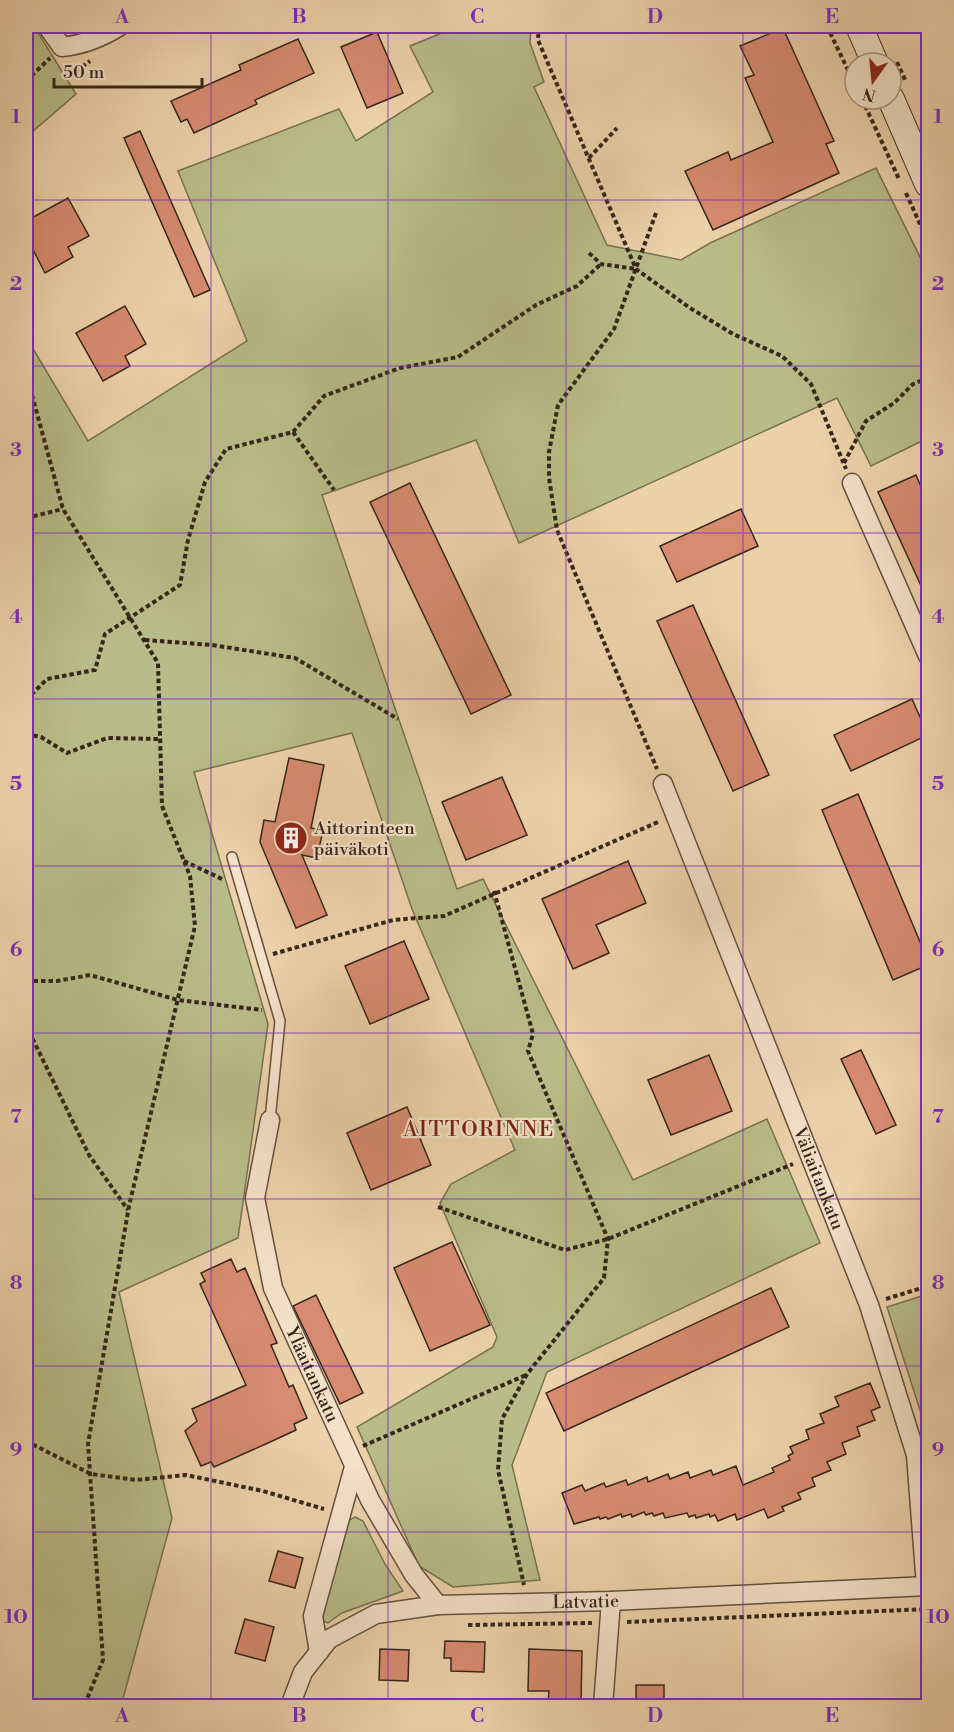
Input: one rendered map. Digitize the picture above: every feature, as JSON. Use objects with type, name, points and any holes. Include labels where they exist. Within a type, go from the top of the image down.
[{"type":"main road","points":[[859,26],[878,51]]},
{"type":"main road","points":[[903,110],[917,187]]},
{"type":"street","points":[[47,26],[62,47],[77,45],[104,36],[120,26]]},
{"type":"street","points":[[852,483],[928,656]]},
{"type":"street","name":"Väliaitankatu","points":[[663,784],[869,1305],[916,1455],[927,1586]]},
{"type":"street","name":"Yläaitankatu","points":[[270,1120],[255,1198],[273,1288],[370,1500],[414,1575],[438,1605]]},
{"type":"street","points":[[319,1652],[313,1616],[341,1515],[351,1459]]},
{"type":"street","name":"Latvatie","points":[[290,1707],[303,1672],[329,1639],[376,1614],[438,1605],[611,1601],[927,1586]]},
{"type":"street","points":[[603,1707],[611,1601]]},
{"type":"lane","points":[[232,857],[280,1021],[270,1120]]},
{"type":"path","points":[[539,26],[538,40],[636,269]]},
{"type":"path","points":[[827,26],[843,60]]},
{"type":"path","points":[[26,81],[62,47]]},
{"type":"path","points":[[868,111],[900,181]]},
{"type":"path","points":[[589,158],[617,128]]},
{"type":"path","points":[[917,187],[928,242]]},
{"type":"path","points":[[656,213],[614,329],[558,405],[549,452],[549,478],[557,530],[663,784]]},
{"type":"path","points":[[589,253],[601,264],[636,269],[690,308],[733,334],[782,356],[811,384],[852,483]]},
{"type":"path","points":[[26,700],[47,680],[95,670],[105,634],[180,585],[188,540],[205,482],[226,449],[293,432],[324,396],[400,368],[458,357],[536,305],[577,286],[601,264]]},
{"type":"path","points":[[26,373],[63,509],[158,663],[162,806],[190,876],[195,927],[128,1210],[88,1444],[103,1660],[84,1707]]},
{"type":"path","points":[[844,463],[866,421],[894,403],[913,384],[928,378]]},
{"type":"path","points":[[293,432],[334,490]]},
{"type":"path","points":[[26,518],[63,509]]},
{"type":"path","points":[[144,640],[212,645],[295,658],[398,718]]},
{"type":"path","points":[[26,734],[41,737],[66,753],[107,738],[160,739]]},
{"type":"path","points":[[261,958],[393,920],[444,916],[494,891],[675,814]]},
{"type":"path","points":[[184,861],[241,887]]},
{"type":"path","points":[[494,891],[533,1034],[528,1051],[608,1239],[604,1278],[526,1374],[502,1419],[498,1470],[528,1603]]},
{"type":"path","points":[[26,981],[57,981],[90,975],[178,1000],[278,1012]]},
{"type":"path","points":[[26,1025],[89,1155],[128,1210]]},
{"type":"path","points":[[438,1207],[566,1251],[608,1239],[811,1157]]},
{"type":"path","points":[[869,1305],[928,1286]]},
{"type":"path","points":[[351,1459],[526,1374]]},
{"type":"path","points":[[26,1441],[91,1474],[136,1480],[186,1475],[263,1491],[341,1515]]},
{"type":"path","points":[[456,1625],[610,1623],[928,1609]]},
{"type":"green space","points":[[26,26],[34,26],[76,94],[26,137]]},
{"type":"green space","points":[[459,26],[531,26],[530,43],[544,82],[534,87],[607,245],[681,260],[710,243],[876,168],[928,273],[928,438],[871,466],[837,398],[519,543],[476,440],[322,495],[457,889],[483,879],[633,1180],[767,1119],[820,1243],[547,1372],[512,1465],[540,1580],[453,1587],[419,1566],[357,1427],[493,1347],[497,1337],[440,1203],[451,1184],[515,1150],[412,909],[352,733],[194,772],[268,1024],[238,1238],[119,1292],[172,1518],[121,1706],[26,1706],[26,337],[88,441],[247,341],[178,171],[339,109],[356,141],[433,92],[410,46]]},
{"type":"green space","points":[[928,1294],[928,1435],[887,1307]]},
{"type":"green space","points":[[355,1517],[363,1521],[385,1564],[403,1591],[342,1613],[328,1623],[323,1621],[326,1590],[347,1521]]},
{"type":"building","points":[[783,28],[834,141],[826,144],[839,173],[713,230],[685,171],[728,152],[731,160],[773,142],[745,78],[754,75],[740,46]]},
{"type":"building","points":[[377,32],[403,93],[367,108],[341,47]]},
{"type":"building","points":[[298,39],[314,73],[255,100],[257,104],[194,133],[187,119],[181,122],[171,101],[241,70],[239,65]]},
{"type":"building","points":[[140,131],[210,290],[194,297],[124,138]]},
{"type":"building","points":[[68,198],[89,236],[68,247],[73,257],[45,273],[26,236],[26,221]]},
{"type":"building","points":[[125,306],[146,344],[125,356],[130,366],[103,381],[76,333]]},
{"type":"building","points":[[916,475],[928,503],[928,601],[878,492]]},
{"type":"building","points":[[410,483],[511,695],[471,714],[370,502]]},
{"type":"building","points":[[741,509],[758,546],[677,582],[660,546]]},
{"type":"building","points":[[693,605],[769,775],[733,791],[657,621]]},
{"type":"building","points":[[912,699],[928,735],[851,771],[834,735]]},
{"type":"building","name":"Aittorinteen päiväkoti","points":[[289,758],[324,765],[311,828],[323,830],[317,858],[302,855],[327,915],[296,928],[260,842],[264,820],[275,822]]},
{"type":"building","points":[[502,777],[527,835],[466,860],[442,802]]},
{"type":"building","points":[[858,794],[928,961],[928,965],[893,980],[822,810]]},
{"type":"building","points":[[628,861],[646,903],[596,925],[609,953],[573,969],[542,899]]},
{"type":"building","points":[[404,941],[429,999],[370,1024],[345,966]]},
{"type":"building","points":[[861,1050],[896,1125],[876,1134],[841,1059]]},
{"type":"building","points":[[709,1055],[732,1111],[671,1135],[648,1080]]},
{"type":"building","points":[[407,1107],[431,1165],[371,1190],[347,1133]]},
{"type":"building","points":[[452,1242],[490,1325],[430,1351],[394,1268]]},
{"type":"building","points":[[231,1259],[237,1272],[245,1268],[277,1343],[271,1345],[289,1387],[293,1385],[307,1418],[294,1424],[296,1430],[268,1443],[214,1467],[211,1462],[201,1466],[185,1431],[197,1421],[192,1409],[246,1385],[200,1284],[205,1281],[201,1273]]},
{"type":"building","points":[[771,1288],[789,1327],[564,1431],[546,1393]]},
{"type":"building","points":[[316,1295],[363,1393],[340,1404],[293,1306]]},
{"type":"building","points":[[870,1383],[880,1407],[871,1411],[875,1420],[857,1427],[860,1436],[842,1443],[846,1454],[827,1462],[831,1470],[812,1478],[815,1486],[798,1493],[801,1499],[782,1507],[784,1511],[768,1518],[764,1509],[737,1520],[735,1514],[718,1521],[715,1515],[710,1517],[709,1514],[696,1518],[695,1515],[689,1517],[687,1513],[665,1518],[663,1513],[654,1516],[652,1513],[646,1515],[644,1512],[632,1517],[631,1514],[622,1517],[621,1514],[608,1519],[599,1517],[574,1524],[562,1493],[582,1485],[585,1491],[604,1483],[606,1487],[626,1480],[628,1485],[647,1477],[648,1482],[668,1474],[670,1479],[688,1472],[690,1478],[711,1470],[713,1475],[736,1466],[743,1485],[774,1472],[772,1468],[790,1460],[788,1456],[793,1453],[790,1447],[809,1439],[806,1430],[824,1423],[820,1414],[839,1406],[835,1397]]},
{"type":"building","points":[[278,1551],[303,1558],[295,1588],[269,1581]]},
{"type":"building","points":[[245,1619],[274,1627],[265,1661],[235,1653]]},
{"type":"building","points":[[445,1641],[485,1642],[484,1672],[451,1671],[451,1658],[444,1658]]},
{"type":"building","points":[[380,1649],[409,1650],[408,1681],[379,1680]]},
{"type":"building","points":[[529,1649],[582,1651],[581,1704],[548,1703],[549,1691],[528,1691]]},
{"type":"building","points":[[636,1685],[664,1685],[664,1707],[636,1707]]},
{"type":"place","name":"Aittorinteen päiväkoti","points":[[291,838]]},
{"type":"district","name":"AITTORINNE","points":[[479,1130]]}]
